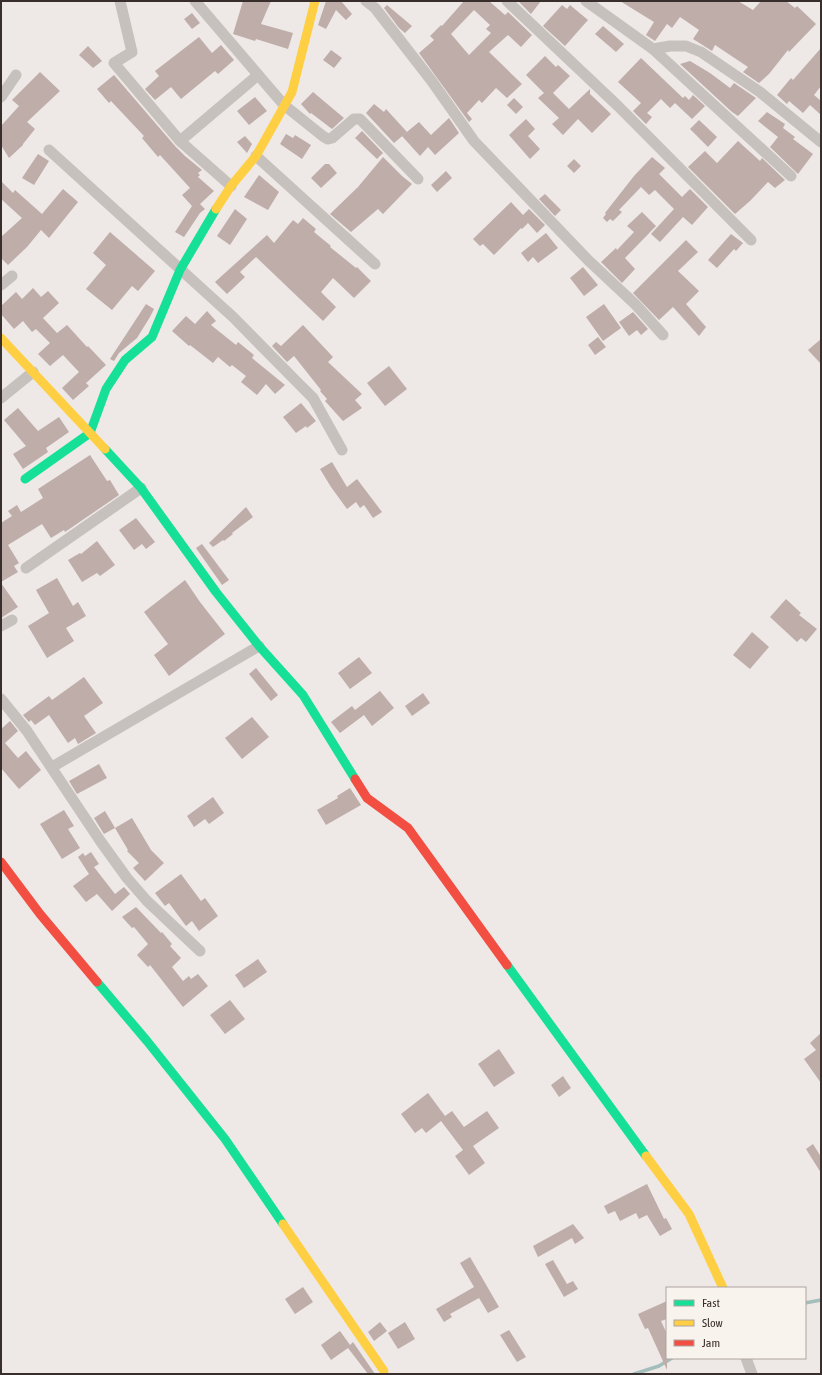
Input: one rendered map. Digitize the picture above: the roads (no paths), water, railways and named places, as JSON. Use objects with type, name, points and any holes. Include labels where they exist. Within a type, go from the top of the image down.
[{"type":"street","points":[[120,1],[132,52],[114,62],[180,141],[231,186]]},
{"type":"street","points":[[196,1],[284,105],[324,138],[332,138],[354,119],[360,119],[418,179]]},
{"type":"street","points":[[25,479],[90,433],[106,389],[125,360],[152,336],[180,270],[231,186],[256,156],[292,92],[315,1]]},
{"type":"street","points":[[366,1],[375,8],[431,80],[474,141],[588,260],[636,305],[663,335]]},
{"type":"street","points":[[507,1],[618,106],[751,240]]},
{"type":"street","points":[[586,1],[653,49],[792,176]]},
{"type":"street","points":[[653,49],[670,46],[686,46],[700,52],[760,92],[821,142]]},
{"type":"street","points":[[1,97],[16,75]]},
{"type":"street","points":[[180,141],[258,75]]},
{"type":"street","points":[[49,150],[232,317],[313,398],[342,450]]},
{"type":"street","points":[[256,156],[375,264]]},
{"type":"street","points":[[1,285],[12,276]]},
{"type":"street","points":[[1,338],[141,488],[216,592],[259,646],[303,695],[366,798],[408,828],[582,1070],[689,1214],[723,1287]]},
{"type":"street","points":[[1,398],[33,372]]},
{"type":"street","points":[[26,568],[141,488]]},
{"type":"street","points":[[1,626],[12,620]]},
{"type":"street","points":[[52,767],[259,646]]},
{"type":"street","points":[[1,699],[27,731],[101,842],[127,878],[147,901],[200,951]]},
{"type":"street","points":[[1,862],[40,914],[147,1041],[225,1139],[384,1371]]},
{"type":"street","points":[[746,1359],[752,1374]]},
{"type":"waterway","points":[[806,1303],[821,1300]]},
{"type":"waterway","points":[[634,1374],[659,1366],[670,1359]]}]
